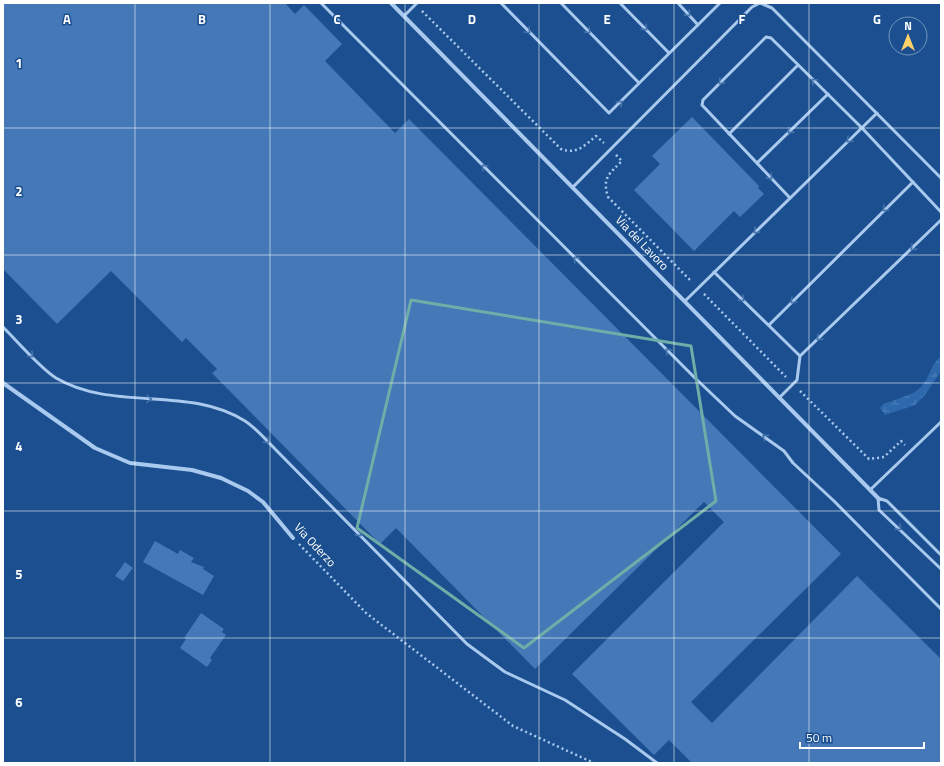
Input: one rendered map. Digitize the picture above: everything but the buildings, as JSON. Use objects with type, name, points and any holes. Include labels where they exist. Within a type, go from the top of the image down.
[{"type":"street","name":"Via del Lavoro","points":[[390,3],[878,498]]},
{"type":"street","name":"Via Oderzo","points":[[3,383],[94,448],[130,463],[192,470],[221,478],[248,491],[263,502],[293,538]]},
{"type":"lane","points":[[321,3],[695,378],[735,416],[784,451],[793,463],[941,609]]},
{"type":"lane","points":[[501,3],[609,113],[720,3]]},
{"type":"lane","points":[[561,3],[639,83]]},
{"type":"lane","points":[[620,3],[669,53]]},
{"type":"lane","points":[[678,3],[698,25]]},
{"type":"lane","points":[[573,187],[752,7],[760,3],[772,8],[941,178]]},
{"type":"lane","points":[[404,16],[416,4]]},
{"type":"lane","points":[[790,198],[702,105],[703,100],[766,37],[771,38],[828,94],[941,212]]},
{"type":"lane","points":[[729,134],[798,65]]},
{"type":"lane","points":[[757,163],[828,94]]},
{"type":"lane","points":[[685,301],[877,113]]},
{"type":"lane","points":[[769,325],[913,182]]},
{"type":"lane","points":[[779,398],[793,384],[798,374],[800,356],[941,220]]},
{"type":"lane","points":[[714,272],[800,356]]},
{"type":"lane","points":[[3,327],[56,377],[78,387],[111,396],[198,403],[224,411],[245,421],[276,450],[467,644],[505,672],[564,700],[625,739],[657,763]]},
{"type":"lane","points":[[870,490],[941,422]]},
{"type":"lane","points":[[941,555],[887,501],[878,498],[879,510],[941,569]]},
{"type":"path","points":[[416,4],[561,149],[567,152],[579,150],[596,136],[622,161],[608,174],[605,182],[608,197],[869,459],[877,459],[884,456],[901,441],[910,452]]},
{"type":"path","name":"Via Oderzo","points":[[293,538],[366,613],[513,726],[594,763]]},
{"type":"highlighted area","points":[[411,300],[691,346],[716,501],[524,648],[357,528]]},
{"type":"green space","points":[[941,356],[941,371],[925,395],[915,405],[885,415],[880,408],[883,404],[918,390],[925,382],[934,364]]}]
